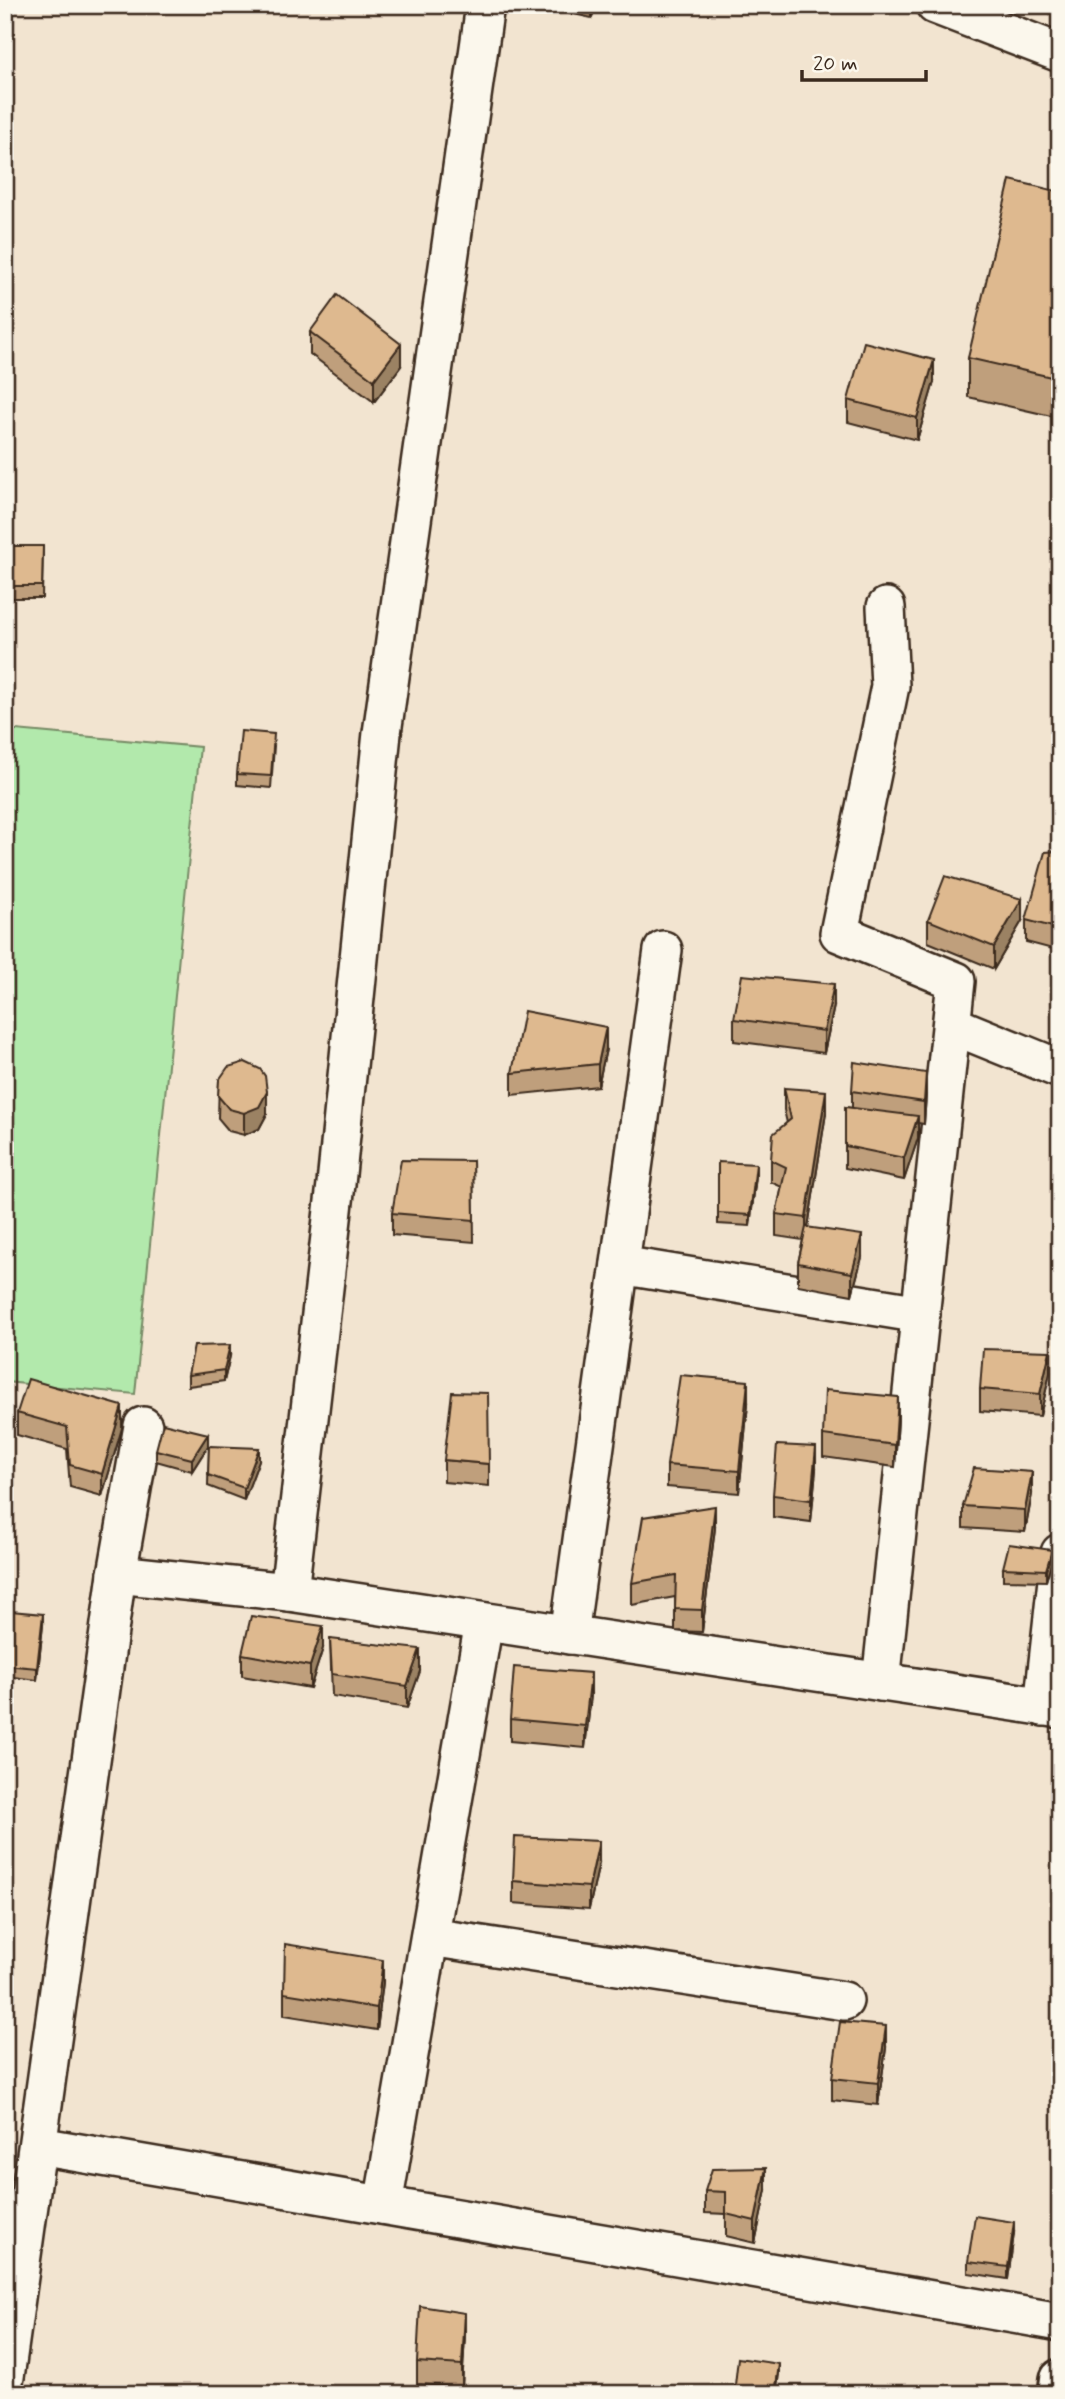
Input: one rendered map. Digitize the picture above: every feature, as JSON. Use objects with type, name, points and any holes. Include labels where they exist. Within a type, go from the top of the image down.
[{"type":"street","points":[[289,1592],[334,1198],[382,733],[485,5]]},
{"type":"street","points":[[934,5],[1060,53]]},
{"type":"street","points":[[881,1682],[957,981],[839,933],[890,686],[886,607]]},
{"type":"street","points":[[569,1635],[663,950]]},
{"type":"street","points":[[952,1025],[1060,1069]]},
{"type":"street","points":[[620,1265],[921,1314]]},
{"type":"street","points":[[5,2377],[117,1574],[143,1426]]},
{"type":"street","points":[[117,1574],[289,1592],[1052,1708],[1060,1553]]},
{"type":"street","points":[[383,2205],[484,1622]]},
{"type":"street","points":[[430,1937],[844,2001]]},
{"type":"street","points":[[39,2146],[1060,2322]]},
{"type":"street","points":[[1058,2394],[1060,2378]]},
{"type":"green space","points":[[5,729],[200,747],[135,1394],[5,1382]]},
{"type":"building","points":[[1060,176],[1060,379],[968,358],[1010,180],[1056,191]]},
{"type":"building","points":[[337,295],[401,344],[374,380],[310,332]]},
{"type":"building","points":[[864,342],[934,360],[917,418],[848,400]]},
{"type":"building","points":[[5,546],[43,546],[42,586],[5,586]]},
{"type":"building","points":[[241,731],[274,734],[271,776],[237,774]]},
{"type":"building","points":[[1060,851],[1060,929],[1026,920],[1045,852]]},
{"type":"building","points":[[945,876],[1022,899],[994,947],[928,920]]},
{"type":"building","points":[[742,975],[834,984],[824,1031],[734,1019]]},
{"type":"building","points":[[524,1011],[606,1027],[598,1064],[512,1073]]},
{"type":"building","points":[[245,1062],[260,1069],[265,1076],[267,1092],[259,1107],[244,1113],[229,1109],[218,1096],[219,1080],[228,1067]]},
{"type":"building","points":[[854,1062],[926,1073],[924,1102],[852,1091]]},
{"type":"building","points":[[784,1088],[826,1091],[806,1218],[776,1214],[786,1167],[771,1160],[773,1134],[791,1119]]},
{"type":"building","points":[[845,1107],[918,1116],[904,1158],[845,1146]]},
{"type":"building","points":[[401,1160],[473,1161],[474,1220],[392,1213]]},
{"type":"building","points":[[718,1162],[756,1164],[750,1215],[718,1213]]},
{"type":"building","points":[[806,1227],[862,1235],[852,1273],[798,1263]]},
{"type":"building","points":[[230,1345],[224,1370],[188,1375],[194,1346]]},
{"type":"building","points":[[983,1349],[1050,1351],[1040,1394],[980,1389]]},
{"type":"building","points":[[680,1375],[748,1381],[739,1471],[667,1465]]},
{"type":"building","points":[[28,1379],[122,1406],[102,1474],[70,1465],[67,1427],[17,1413]]},
{"type":"building","points":[[825,1390],[898,1397],[895,1445],[823,1435]]},
{"type":"building","points":[[452,1392],[488,1393],[489,1464],[444,1460]]},
{"type":"building","points":[[163,1423],[208,1434],[192,1459],[156,1450]]},
{"type":"building","points":[[777,1445],[816,1447],[811,1500],[773,1495]]},
{"type":"building","points":[[209,1446],[259,1448],[244,1488],[208,1475]]},
{"type":"building","points":[[974,1468],[1032,1472],[1025,1510],[963,1506]]},
{"type":"building","points":[[715,1506],[702,1610],[675,1609],[676,1575],[632,1583],[643,1517]]},
{"type":"building","points":[[1009,1544],[1052,1550],[1046,1570],[1003,1568]]},
{"type":"building","points":[[11,1611],[43,1614],[37,1668],[5,1665]]},
{"type":"building","points":[[251,1616],[323,1626],[310,1666],[242,1654]]},
{"type":"building","points":[[330,1639],[420,1649],[407,1686],[332,1674]]},
{"type":"building","points":[[514,1667],[591,1673],[585,1726],[510,1719]]},
{"type":"building","points":[[515,1837],[599,1841],[589,1887],[513,1881]]},
{"type":"building","points":[[285,1944],[383,1960],[377,2008],[284,1993]]},
{"type":"building","points":[[840,2022],[886,2026],[878,2083],[832,2078]]},
{"type":"building","points":[[766,2168],[755,2221],[726,2214],[726,2192],[705,2191],[712,2169]]},
{"type":"building","points":[[975,2216],[1014,2222],[1008,2267],[968,2262]]},
{"type":"building","points":[[420,2306],[465,2313],[462,2365],[417,2362]]},
{"type":"building","points":[[738,2358],[779,2364],[775,2394],[734,2394]]}]
